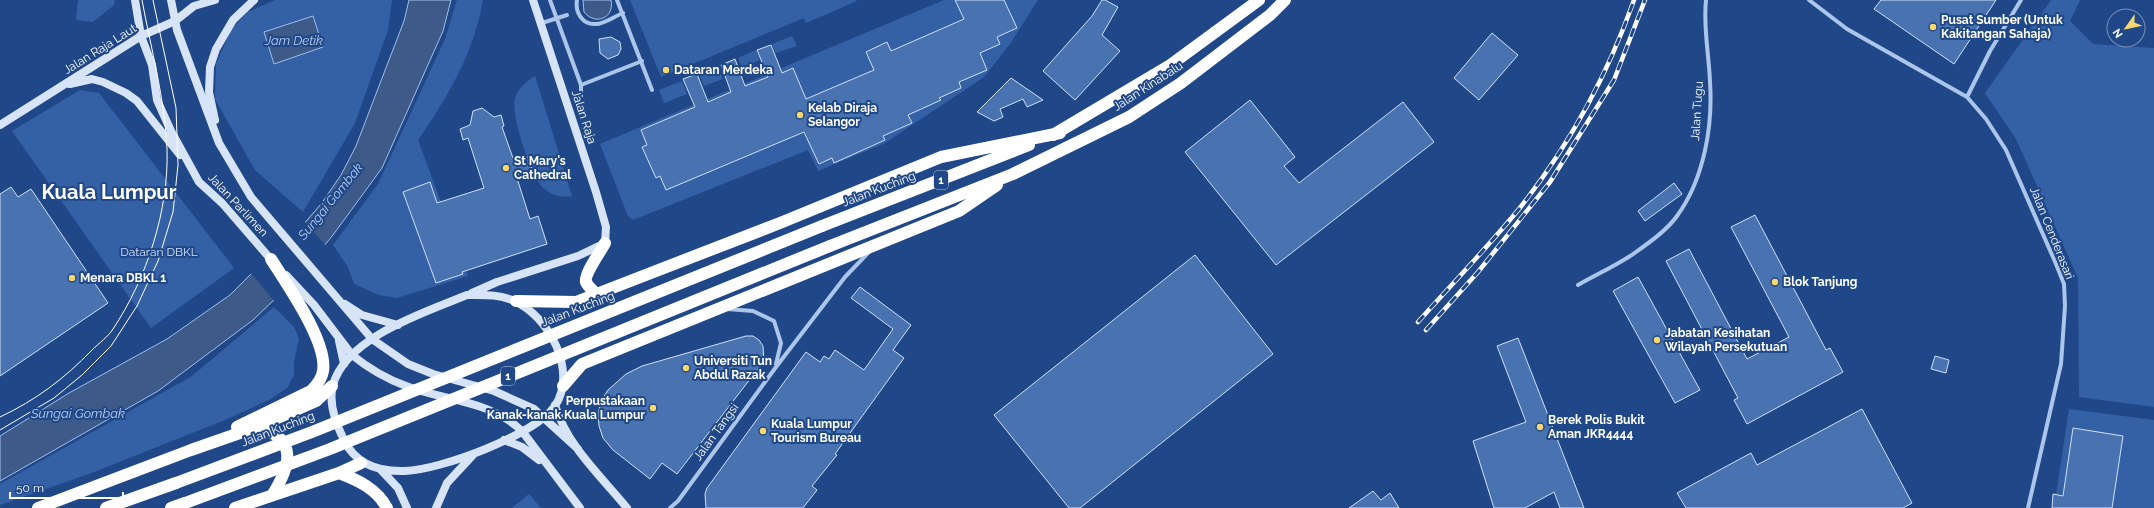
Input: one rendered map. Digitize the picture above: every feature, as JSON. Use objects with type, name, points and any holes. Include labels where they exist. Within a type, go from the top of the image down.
[{"type":"highway","name":"Jalan Kinabalu","points":[[1060,133],[1169,66],[1259,0]]},
{"type":"highway","name":"Jalan Kinabalu","points":[[1013,174],[1129,117],[1187,78],[1270,15],[1285,0]]},
{"type":"highway","name":"Jalan Kuching","points":[[106,508],[319,429],[822,226],[1060,133]]},
{"type":"highway","points":[[516,302],[571,303],[780,223],[941,157],[1060,133]]},
{"type":"highway","points":[[563,386],[582,364],[959,212],[1013,174]]},
{"type":"highway","name":"1","points":[[171,508],[338,446],[830,246],[1013,174]]},
{"type":"highway","points":[[596,294],[588,286],[586,281],[587,274],[606,243]]},
{"type":"highway","points":[[191,450],[311,391],[319,383],[323,370],[322,352],[304,313],[271,258]]},
{"type":"highway","points":[[38,508],[191,450],[257,427],[316,401],[332,386]]},
{"type":"highway","points":[[257,427],[269,430],[277,436],[288,456],[285,475],[273,494]]},
{"type":"highway","points":[[234,508],[339,473],[361,463]]},
{"type":"highway","points":[[339,473],[368,486],[384,502],[387,508]]},
{"type":"street","name":"Jalan Parlimen","points":[[135,0],[141,36],[152,65],[157,100],[162,113],[199,182],[219,200],[314,305],[352,356],[360,362],[406,386],[478,404],[514,423],[522,431],[580,508]]},
{"type":"street","name":"Jalan Parlimen","points":[[171,0],[175,22],[184,53],[219,143],[251,197],[372,340],[408,364],[433,374],[494,391],[534,408],[578,449],[627,508]]},
{"type":"street","name":"Jalan Raja Laut","points":[[0,125],[141,36],[175,22],[194,6],[215,0]]},
{"type":"street","points":[[219,143],[209,92],[210,67],[216,49],[232,20],[254,0]]},
{"type":"street","name":"Jalan Raja","points":[[533,0],[596,192],[606,227],[606,243]]},
{"type":"street","points":[[550,0],[581,85],[581,96]]},
{"type":"street","points":[[577,0],[576,6],[580,15],[588,23],[597,25],[623,13]]},
{"type":"street","points":[[617,0],[652,90]]},
{"type":"street","name":"Jalan Tugu","points":[[1578,285],[1635,253],[1676,217],[1690,194],[1703,155],[1708,128],[1710,82],[1705,38],[1706,0]]},
{"type":"street","name":"Jalan Cenderasari","points":[[1809,0],[1846,29],[1967,98],[1986,119],[2006,150],[2064,284],[2065,306],[2061,364],[2028,508]]},
{"type":"street","points":[[1967,98],[1990,51],[2021,0]]},
{"type":"street","points":[[542,24],[567,15]]},
{"type":"street","points":[[581,85],[642,61]]},
{"type":"street","points":[[62,86],[92,79],[103,82],[126,93],[137,101],[159,127],[199,182]]},
{"type":"street","points":[[467,295],[496,295],[516,302],[538,317],[552,339],[561,362],[563,386],[555,405],[545,417],[504,440],[475,453],[422,470],[381,470],[361,463],[348,449],[339,430],[332,408],[332,386],[344,364],[362,346],[398,325],[467,295],[498,282],[578,256],[606,243]]},
{"type":"street","name":"Jalan Tangsi","points":[[670,508],[678,501],[776,366],[845,277],[874,247]]},
{"type":"street","name":"Jalan Parlimen","points":[[329,291],[362,315],[398,325]]},
{"type":"street","name":"Jalan Tangsi","points":[[720,309],[752,311],[774,321],[781,343],[776,366]]},
{"type":"street","name":"Jalan Parlimen","points":[[338,338],[344,364]]},
{"type":"street","name":"Jalan Parlimen","points":[[555,405],[559,418],[578,449]]},
{"type":"street","name":"Jalan Parlimen","points":[[504,440],[522,447],[549,468]]},
{"type":"street","points":[[436,508],[448,483],[475,453]]},
{"type":"street","points":[[381,470],[398,488],[407,508]]},
{"type":"green space","points":[[78,0],[115,0],[114,5],[93,22],[76,20]]},
{"type":"green space","points":[[275,0],[392,0],[388,30],[355,123],[303,212],[255,170],[215,99],[216,64],[231,30],[248,12]]},
{"type":"green space","points":[[457,0],[483,0],[479,19],[466,56],[449,91],[418,140],[468,276],[397,298],[379,295],[354,284],[348,267],[333,245],[378,184],[445,39]]},
{"type":"green space","points":[[630,0],[857,1],[806,23],[804,18],[661,77]]},
{"type":"green space","name":"Kelab Diraja Selangor","points":[[944,0],[1038,0],[1010,44],[984,77],[885,143],[818,171],[808,150],[633,220],[628,216],[600,144]]},
{"type":"green space","points":[[2051,0],[2080,0],[2070,21],[2093,44],[2106,45],[2106,48],[2154,48],[2154,407],[2079,397],[2078,278],[2016,139],[1985,93]]},
{"type":"green space","points":[[792,36],[797,46],[776,53],[772,44]]},
{"type":"green space","points":[[756,50],[760,60],[742,68],[738,58]]},
{"type":"green space","points":[[718,66],[723,79],[704,86],[699,73]]},
{"type":"green space","points":[[535,76],[572,196],[564,197],[557,195],[543,188],[538,182],[518,130],[514,106],[515,98],[523,85]]},
{"type":"green space","points":[[682,81],[687,94],[664,103],[659,90]]},
{"type":"green space","name":"Dataran DBKL","points":[[80,90],[99,93],[234,268],[151,328],[12,131]]},
{"type":"green space","points":[[274,307],[294,327],[299,339],[294,361],[294,375],[287,388],[269,400],[225,420],[89,474],[0,505],[0,484],[192,376]]},
{"type":"green space","points":[[2069,409],[2154,420],[2154,508],[2054,508]]},
{"type":"green space","points":[[529,494],[541,508],[512,508]]},
{"type":"water","name":"Sungai Gombak","points":[[409,0],[451,0],[443,31],[382,168],[333,235],[299,276],[253,320],[158,391],[0,481],[0,436],[69,393],[167,339],[230,295],[259,266],[282,249],[321,204],[341,175],[356,146],[404,21]]},
{"type":"water","points":[[583,0],[611,0],[610,11],[603,18],[593,19],[584,12]]},
{"type":"water","name":"Jam Detik","points":[[313,16],[323,47],[274,64],[264,32]]},
{"type":"pier","points":[[304,221],[326,246],[276,303],[250,272],[281,247]]},
{"type":"building","name":"Kelab Diraja Selangor","points":[[955,0],[1004,0],[1017,28],[997,37],[1000,44],[980,53],[987,70],[959,82],[961,88],[939,98],[941,100],[908,115],[912,123],[883,136],[885,140],[834,163],[832,158],[819,164],[804,132],[666,190],[660,176],[656,178],[642,147],[647,145],[641,130],[695,107],[683,79],[697,74],[708,102],[731,92],[721,65],[735,59],[745,86],[768,77],[757,50],[771,45],[782,73],[793,68],[806,99],[874,70],[866,52],[887,42],[891,51],[964,19]]},
{"type":"building","points":[[1102,0],[1105,0],[1118,7],[1102,35],[1120,51],[1075,100],[1043,71],[1092,16]]},
{"type":"building","points":[[1881,0],[1996,0],[1954,64],[1874,9]]},
{"type":"building","points":[[1492,33],[1518,55],[1479,100],[1454,78]]},
{"type":"building","points":[[611,37],[620,42],[621,49],[618,55],[608,59],[600,53],[599,39]]},
{"type":"building","points":[[1011,78],[1043,100],[1027,107],[1023,99],[1000,109],[1003,117],[994,121],[977,112]]},
{"type":"building","points":[[1250,100],[1295,157],[1284,166],[1299,183],[1403,102],[1434,142],[1276,265],[1185,152]]},
{"type":"building","points":[[482,108],[494,117],[501,115],[504,126],[502,127],[514,161],[528,157],[532,170],[516,175],[530,219],[538,216],[547,244],[462,272],[463,274],[436,283],[403,192],[430,182],[437,203],[484,188],[468,138],[463,140],[460,129],[470,125],[473,111]]},
{"type":"building","points":[[1674,183],[1682,194],[1645,221],[1638,211]]},
{"type":"building","points":[[11,187],[18,197],[31,189],[108,303],[0,376],[0,194]]},
{"type":"building","points":[[1755,215],[1826,350],[1830,348],[1843,372],[1747,424],[1734,400],[1738,398],[1666,261],[1689,249],[1747,359],[1789,337],[1731,227]]},
{"type":"building","points":[[1195,255],[1273,354],[1080,508],[1069,508],[994,415]]},
{"type":"building","name":"Jabatan Kesihatan Wilayah Persekutuan","points":[[1638,277],[1700,390],[1675,403],[1613,291]]},
{"type":"building","points":[[860,287],[911,325],[893,350],[904,358],[835,454],[837,455],[812,486],[817,490],[803,508],[706,508],[705,494],[707,488],[806,352],[820,362],[824,356],[829,359],[835,350],[864,370],[893,329],[851,298]]},
{"type":"building","points":[[746,336],[753,336],[759,340],[763,346],[764,361],[677,474],[662,463],[650,479],[613,450],[603,438],[599,426],[598,414],[601,401],[608,390],[626,374],[642,366]]},
{"type":"building","points":[[1518,338],[1584,508],[1560,508],[1554,492],[1525,508],[1494,508],[1473,441],[1526,422],[1497,346]]},
{"type":"building","points":[[1935,356],[1949,360],[1946,373],[1931,369]]},
{"type":"building","points":[[1862,409],[1912,503],[1903,508],[1686,508],[1677,493],[1751,453],[1757,465]]},
{"type":"building","points":[[2073,428],[2123,436],[2112,508],[2052,508],[2053,494],[2063,496]]},
{"type":"building","points":[[1373,491],[1381,500],[1390,493],[1399,508],[1349,508]]},
{"type":"tram line","points":[[0,417],[38,396],[49,388],[109,335],[136,288],[154,243],[164,196],[167,172],[167,149],[161,93],[142,0]]},
{"type":"tram line","points":[[0,430],[54,398],[82,375],[111,346],[137,306],[158,261],[173,212],[178,165],[176,108],[153,0]]},
{"type":"railway","points":[[1418,322],[1507,224],[1554,161],[1599,82],[1624,28],[1634,0]]},
{"type":"railway","points":[[1426,330],[1478,272],[1550,182],[1614,80],[1645,0]]},
{"type":"place","name":"Pusat Sumber (Untuk Kakitangan Sahaja)","points":[[1933,27]]},
{"type":"place","name":"Dataran Merdeka","points":[[666,70]]},
{"type":"place","name":"Kelab Diraja Selangor","points":[[800,115]]},
{"type":"place","name":"St Mary's Cathedral","points":[[506,168]]},
{"type":"place","name":"Menara DBKL 1","points":[[72,278]]},
{"type":"place","name":"Blok Tanjung","points":[[1775,282]]},
{"type":"place","name":"Jabatan Kesihatan Wilayah Persekutuan","points":[[1657,340]]},
{"type":"place","name":"Universiti Tun Abdul Razak","points":[[686,368]]},
{"type":"place","name":"Perpustakaan Kanak-kanak Kuala Lumpur","points":[[653,408]]},
{"type":"place","name":"Berek Polis Bukit Aman JKR4444","points":[[1540,427]]},
{"type":"place","name":"Kuala Lumpur Tourism Bureau","points":[[763,431]]},
{"type":"district","name":"Kuala Lumpur","points":[[109,192]]}]
